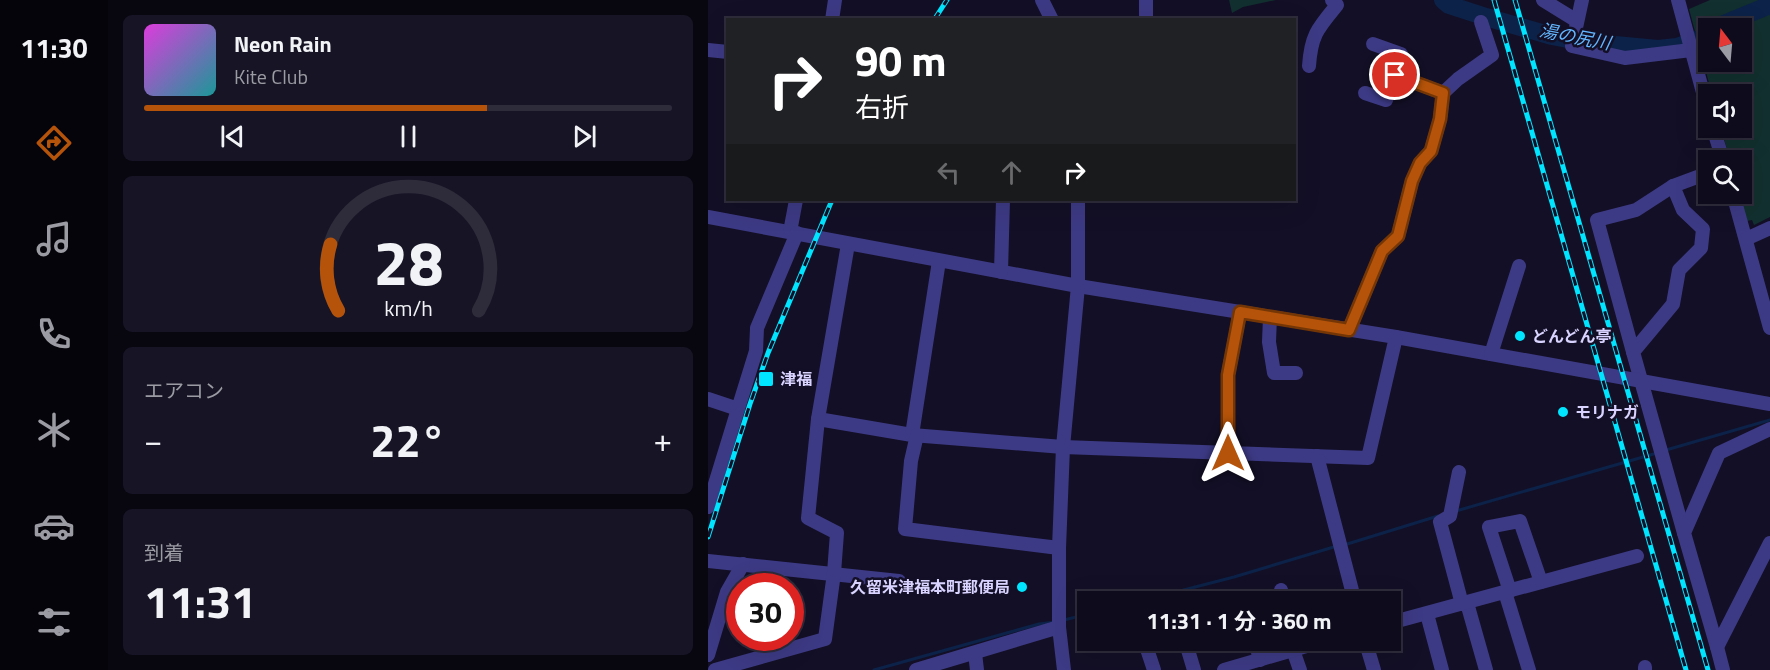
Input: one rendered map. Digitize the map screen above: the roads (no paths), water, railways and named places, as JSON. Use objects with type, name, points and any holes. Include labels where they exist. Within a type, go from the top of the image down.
[{"type":"street","points":[[832,18],[835,0]]},
{"type":"street","points":[[1042,0],[1051,18]]},
{"type":"street","points":[[1146,0],[1146,18]]},
{"type":"street","points":[[1309,66],[1310,46],[1316,31],[1337,4],[1332,0]]},
{"type":"street","points":[[1543,0],[1576,21]]},
{"type":"street","points":[[1582,0],[1572,46],[1625,58],[1691,50]]},
{"type":"street","points":[[1678,0],[1700,84]]},
{"type":"street","points":[[1349,330],[1382,251],[1398,236],[1412,181],[1420,163],[1431,151],[1440,119],[1443,93],[1458,79],[1492,55],[1481,22]]},
{"type":"street","points":[[1365,93],[1386,100],[1401,54],[1373,44]]},
{"type":"street","points":[[708,51],[726,52]]},
{"type":"street","points":[[1395,75],[1443,93]]},
{"type":"street","points":[[1698,177],[1673,186],[1636,210],[1597,220],[1723,670]]},
{"type":"street","points":[[1633,352],[1673,304],[1679,270],[1701,248],[1703,229],[1683,210],[1673,186]]},
{"type":"street","points":[[708,507],[756,351],[757,328],[793,232],[796,201]]},
{"type":"street","points":[[1001,272],[1003,201]]},
{"type":"street","points":[[1064,670],[1059,627],[1059,548],[1063,447],[1078,286],[1078,201]]},
{"type":"street","points":[[1736,204],[1770,328]]},
{"type":"street","points":[[708,217],[1078,286],[1396,337],[1770,404]]},
{"type":"street","points":[[1746,239],[1770,228]]},
{"type":"street","points":[[715,670],[825,639],[837,533],[808,518],[818,420],[848,244]]},
{"type":"street","points":[[939,261],[914,435],[905,529],[1059,548]]},
{"type":"street","points":[[1491,354],[1519,266]]},
{"type":"street","points":[[1228,453],[1228,375],[1240,312]]},
{"type":"street","points":[[1270,317],[1269,342],[1274,374],[1296,373]]},
{"type":"street","points":[[818,420],[914,435],[1063,447],[1368,458],[1396,337]]},
{"type":"street","points":[[708,399],[738,409]]},
{"type":"street","points":[[1684,532],[1719,453],[1770,429]]},
{"type":"street","points":[[1317,456],[1352,591]]},
{"type":"street","points":[[1459,472],[1450,516],[1440,522],[1486,670]]},
{"type":"street","points":[[1529,670],[1489,527],[1520,521],[1541,582]]},
{"type":"street","points":[[1717,647],[1770,543]]},
{"type":"street","points":[[1401,620],[1637,556]]},
{"type":"street","points":[[708,561],[899,581]]},
{"type":"street","points":[[708,655],[727,592],[743,564]]},
{"type":"street","points":[[1427,614],[1443,670]]},
{"type":"street","points":[[916,670],[1059,627]]},
{"type":"street","points":[[1148,651],[1154,670]]},
{"type":"street","points":[[1188,651],[1194,670]]},
{"type":"street","points":[[1224,670],[1263,663],[1286,651]]},
{"type":"street","points":[[1296,651],[1300,670]]},
{"type":"street","points":[[1368,651],[1374,670]]},
{"type":"street","points":[[975,653],[976,670]]},
{"type":"waterway","name":"湯の尻川","points":[[1443,0],[1449,5],[1486,17],[1552,36],[1583,42],[1658,49],[1677,47],[1698,40]]},
{"type":"waterway","name":"湯の尻川","points":[[1738,18],[1770,5]]},
{"type":"waterway","points":[[1666,450],[1770,420]]},
{"type":"waterway","points":[[1456,511],[1657,453]]},
{"type":"waterway","points":[[1344,545],[1438,516]]},
{"type":"waterway","points":[[1180,591],[1337,546]]},
{"type":"waterway","points":[[1064,620],[1077,617]]},
{"type":"waterway","points":[[874,670],[1039,624],[1055,622]]},
{"type":"railway","points":[[935,18],[947,0]]},
{"type":"railway","points":[[1494,0],[1686,670]]},
{"type":"railway","points":[[1515,0],[1708,670]]},
{"type":"railway","points":[[708,537],[768,353],[832,201]]},
{"type":"place","name":"どんどん亭","points":[[1520,336]]},
{"type":"place","name":"津福","points":[[766,379]]},
{"type":"place","name":"モリナガ","points":[[1563,412]]},
{"type":"place","name":"久留米津福本町郵便局","points":[[1022,587]]}]
